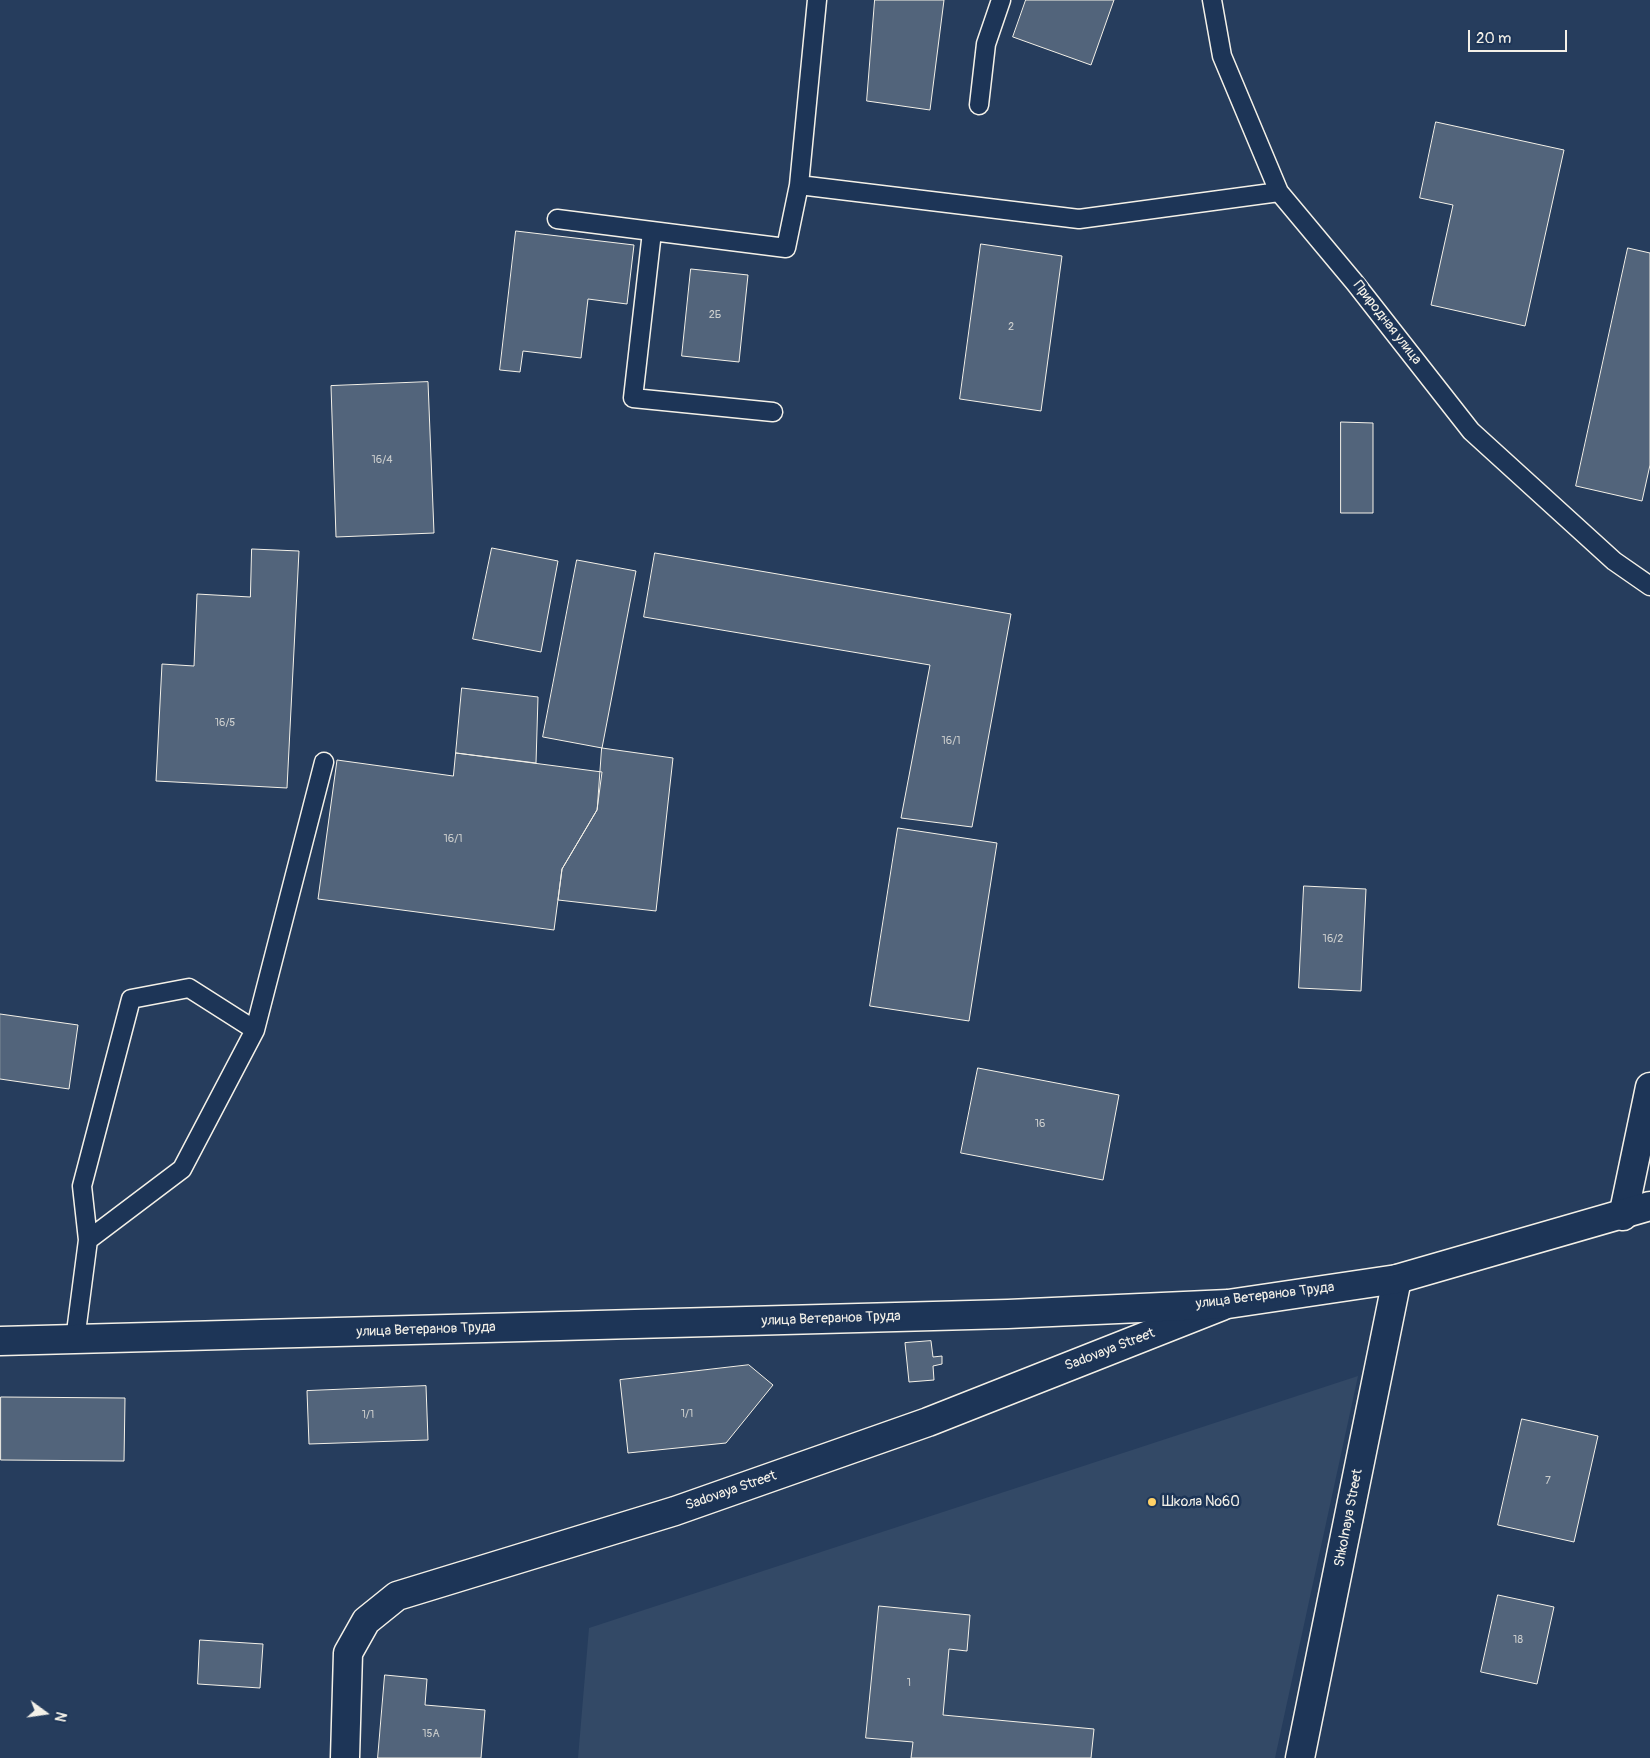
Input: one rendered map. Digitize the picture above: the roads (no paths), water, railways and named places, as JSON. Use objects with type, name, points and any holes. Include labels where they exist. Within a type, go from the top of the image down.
[{"type":"street","points":[[1623,1216],[1650,1087]]},
{"type":"street","name":"улица Ветеранов Труда","points":[[0,1341],[998,1315],[1228,1304],[1397,1279],[1623,1216],[1650,1206]]},
{"type":"street","name":"Shkolnaya Street","points":[[1300,1758],[1397,1279]]},
{"type":"street","name":"Sadovaya Street","points":[[345,1758],[348,1654],[366,1621],[397,1596],[675,1511],[928,1422],[1228,1304]]},
{"type":"lane","points":[[557,219],[786,248],[799,185],[817,0]]},
{"type":"lane","points":[[979,105],[986,44],[1001,0]]},
{"type":"lane","name":"Природная улица","points":[[1212,0],[1222,56],[1279,192],[1356,283],[1471,431],[1614,561],[1650,586]]},
{"type":"lane","points":[[799,185],[1079,219],[1279,192]]},
{"type":"lane","points":[[652,232],[633,398],[772,412]]},
{"type":"lane","points":[[88,1240],[182,1169],[255,1030],[324,762]]},
{"type":"lane","points":[[75,1340],[88,1240],[82,1186],[131,999],[190,988],[255,1030]]},
{"type":"place","name":"Школа №60","points":[[1152,1502]]}]
